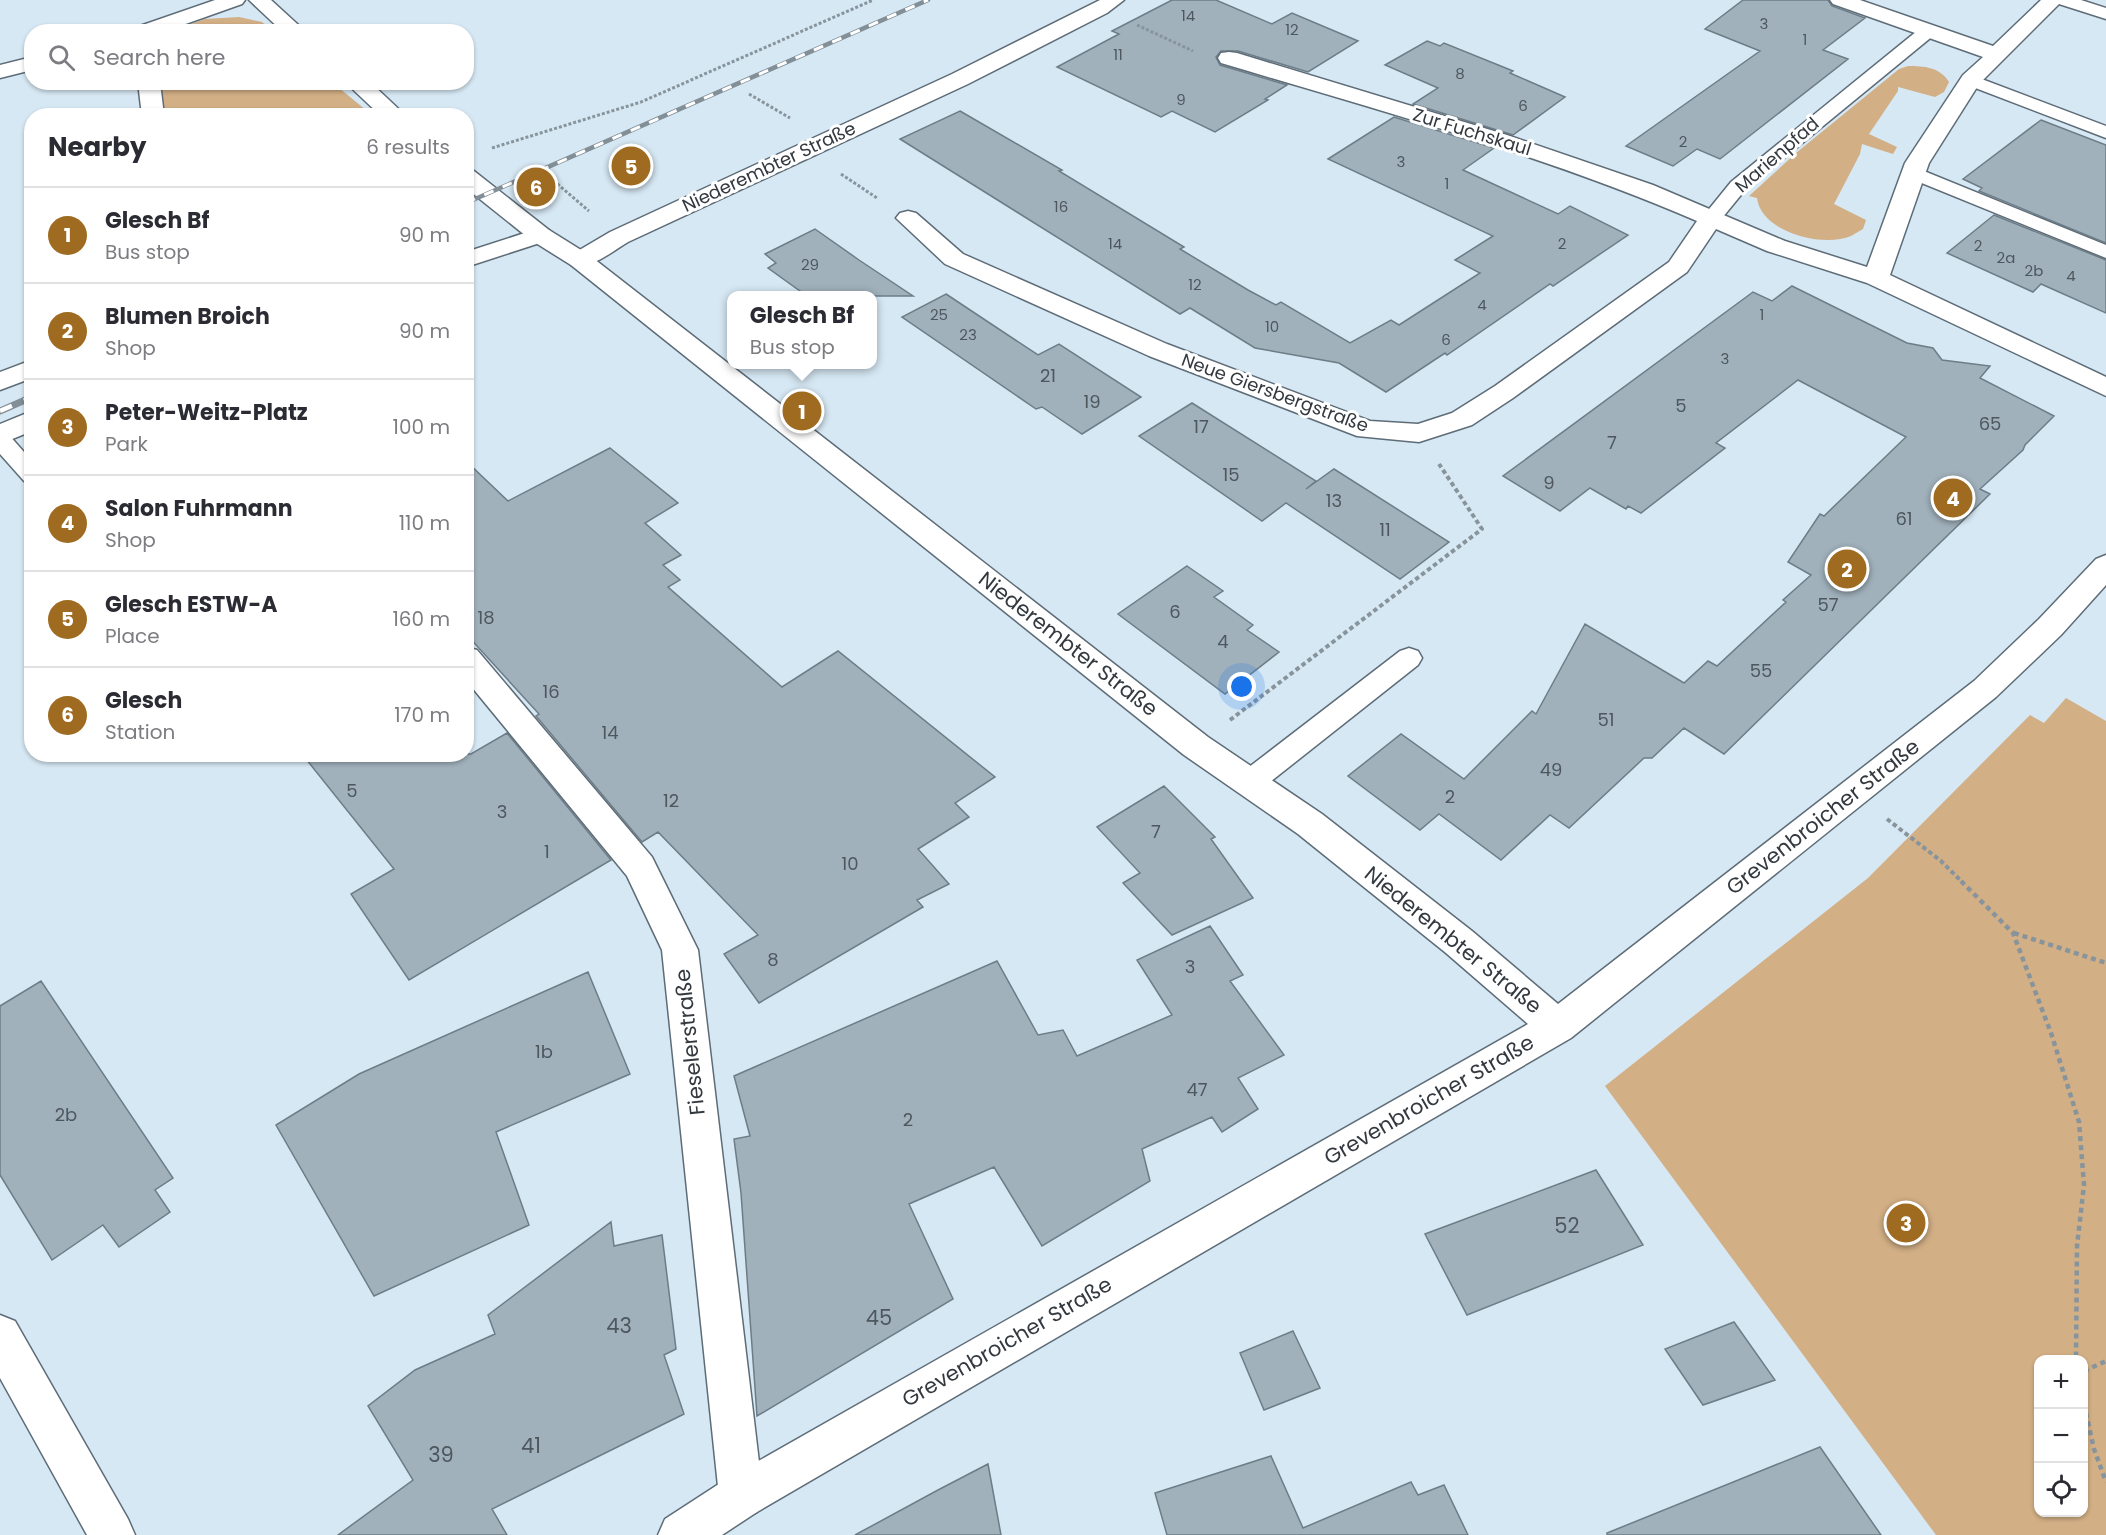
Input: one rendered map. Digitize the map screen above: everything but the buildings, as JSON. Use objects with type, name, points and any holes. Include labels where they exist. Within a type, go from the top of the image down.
[{"type":"street","points":[[163,24],[235,0]]},
{"type":"street","points":[[259,0],[287,24]]},
{"type":"street","points":[[1840,0],[1995,54]]},
{"type":"street","points":[[1876,278],[1917,163],[1971,80],[1995,54],[2053,0]]},
{"type":"street","name":"Niederembter Straße","points":[[580,260],[619,237],[960,79],[1107,5]]},
{"type":"street","name":"Zur Fuchskaul","points":[[1229,58],[1499,140],[1645,190],[1711,219]]},
{"type":"street","points":[[0,72],[24,65]]},
{"type":"street","points":[[150,90],[152,108]]},
{"type":"street","points":[[365,90],[386,108]]},
{"type":"street","name":"Niederembter Straße","points":[[474,182],[540,236],[580,260],[1196,746],[1310,824],[1459,942],[1558,1026]]},
{"type":"street","name":"Neue Giersbergstraße","points":[[908,218],[932,242],[954,259],[1158,350],[1367,430],[1419,433],[1462,419],[1504,392],[1678,267],[1711,219]]},
{"type":"street","points":[[1711,219],[1776,246],[1876,278],[2106,387]]},
{"type":"street","points":[[474,257],[540,236]]},
{"type":"street","points":[[0,382],[24,372]]},
{"type":"street","points":[[0,435],[24,424]]},
{"type":"street","name":"Grevenbroicher Straße","points":[[681,1535],[741,1496],[1558,1026],[1985,689],[2050,627],[2106,566]]},
{"type":"street","name":"Fieselerstraße","points":[[474,668],[640,867],[680,950],[741,1496]]},
{"type":"street","points":[[0,1336],[103,1520]]},
{"type":"lane","points":[[2065,0],[2106,14]]},
{"type":"lane","name":"Marienpfad","points":[[1711,219],[1738,186],[1928,32]]},
{"type":"lane","points":[[1971,80],[2106,132]]},
{"type":"lane","points":[[1914,173],[2106,252]]},
{"type":"lane","points":[[0,440],[24,467]]},
{"type":"lane","points":[[1251,782],[1409,658]]},
{"type":"path","points":[[474,164],[481,152],[641,102],[873,0]]},
{"type":"path","points":[[1107,5],[1200,54],[1229,58]]},
{"type":"path","points":[[806,151],[908,218]]},
{"type":"path","points":[[554,181],[619,237]]},
{"type":"path","points":[[1196,746],[1482,529],[1419,433]]},
{"type":"path","points":[[1909,837],[1941,861],[2013,933],[2051,1033],[2079,1122],[2084,1185],[2077,1246],[2076,1355]]},
{"type":"path","points":[[2013,933],[2106,963]]},
{"type":"path","points":[[2088,1369],[2106,1361]]},
{"type":"path","points":[[2085,1409],[2094,1449],[2106,1482]]},
{"type":"shaded area","points":[[239,17],[264,24],[191,24],[205,19]]},
{"type":"shaded area","points":[[1908,66],[1936,70],[1949,82],[1944,92],[1935,97],[1898,87],[1898,91],[1869,134],[1897,147],[1893,154],[1862,144],[1860,154],[1834,204],[1866,220],[1863,229],[1851,236],[1825,240],[1795,234],[1769,220],[1761,210],[1757,198],[1749,196],[1796,153],[1899,69]]},
{"type":"shaded area","points":[[158,90],[342,90],[363,108],[162,108]]},
{"type":"shaded area","points":[[2066,698],[2106,721],[2106,1535],[1936,1535],[1605,1086],[1868,878],[2030,715],[2044,723]]},
{"type":"railway","points":[[474,199],[928,0]]},
{"type":"railway","points":[[0,411],[24,400]]},
{"type":"place","name":"Glesch ESTW-A","points":[[631,166]]},
{"type":"place","name":"Glesch","points":[[536,187]]},
{"type":"place","name":"Glesch Bf","points":[[802,411]]},
{"type":"place","name":"Salon Fuhrmann","points":[[1953,498]]},
{"type":"place","name":"Blumen Broich","points":[[1847,569]]},
{"type":"place","name":"Peter-Weitz-Platz","points":[[1906,1223]]}]
